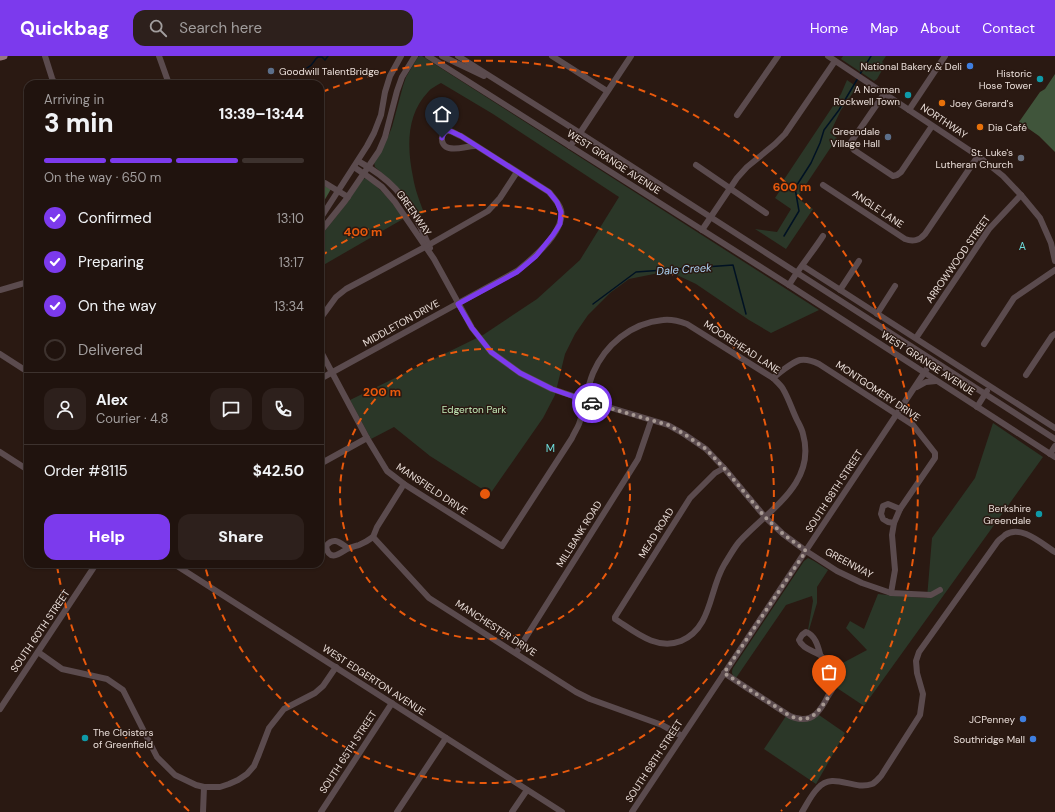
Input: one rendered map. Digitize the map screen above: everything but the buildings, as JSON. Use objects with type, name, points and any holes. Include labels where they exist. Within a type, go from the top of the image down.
[{"type":"main road","points":[[0,57],[4,56]]},
{"type":"street","points":[[45,56],[53,80]]},
{"type":"street","points":[[159,56],[168,80]]},
{"type":"street","points":[[324,213],[358,161],[374,133],[381,115],[385,92],[390,76],[401,56]]},
{"type":"street","points":[[324,227],[348,197],[379,151],[385,137],[397,91],[402,78],[415,56]]},
{"type":"street","name":"WEST GRANGE AVENUE","points":[[428,56],[789,285],[1053,456]]},
{"type":"street","points":[[442,56],[504,85]]},
{"type":"street","name":"WEST GRANGE AVENUE","points":[[458,56],[797,272],[1055,439]]},
{"type":"street","points":[[570,146],[631,56]]},
{"type":"street","points":[[737,115],[778,56]]},
{"type":"street","name":"NORTHWAY","points":[[828,56],[978,156],[1003,176],[1040,218],[1051,243],[1055,261]]},
{"type":"street","points":[[909,110],[945,56]]},
{"type":"street","points":[[556,57],[607,91]]},
{"type":"street","points":[[702,230],[737,178],[747,167],[785,134],[835,61]]},
{"type":"street","points":[[884,94],[851,142],[851,146],[854,150],[873,163],[893,176],[897,175],[901,172],[932,126]]},
{"type":"street","points":[[324,314],[336,297],[346,290],[488,211],[500,198],[517,172],[451,131],[445,131],[442,135],[442,143],[448,148],[475,146]]},
{"type":"street","name":"ANGLE LANE","points":[[824,185],[905,239],[915,241],[925,234],[978,156]]},
{"type":"street","name":"GREENWAY","points":[[358,161],[368,166],[386,180],[403,198],[413,213],[427,246],[458,304],[472,328],[491,352],[520,373],[552,389],[651,421],[668,425],[684,434],[706,449],[765,517],[783,534],[806,551],[837,570],[862,583],[891,592],[931,595],[940,590]]},
{"type":"street","points":[[696,165],[766,213]]},
{"type":"street","name":"GREENWAY","points":[[354,167],[364,173],[390,195],[427,246]]},
{"type":"street","name":"MIDDLETON DRIVE","points":[[324,377],[517,272],[536,256],[560,224],[561,212],[557,202],[549,192],[517,172]]},
{"type":"street","points":[[324,184],[348,197]]},
{"type":"street","name":"ARROWWOOD STREET","points":[[916,338],[989,229],[1021,195]]},
{"type":"street","points":[[789,285],[823,236]]},
{"type":"street","points":[[840,290],[858,261]]},
{"type":"street","name":"WEST GRANGE AVENUE","points":[[803,266],[1055,428]]},
{"type":"street","points":[[984,344],[1014,298],[1055,270]]},
{"type":"street","points":[[0,290],[24,283]]},
{"type":"street","points":[[877,314],[896,286]]},
{"type":"street","name":"MOOREHEAD LANE","points":[[502,546],[579,425],[592,375],[597,364],[606,350],[628,331],[652,322],[676,320],[687,324],[773,378],[783,389],[803,433],[805,447],[804,463],[799,479],[788,495],[739,543],[718,578],[705,617],[691,636],[680,641],[668,644],[659,644],[615,619],[615,617]]},
{"type":"street","points":[[1026,375],[1052,336],[1055,334]]},
{"type":"street","points":[[0,354],[24,369]]},
{"type":"street","name":"MANSFIELD DRIVE","points":[[324,357],[367,438],[387,471],[404,484],[502,546]]},
{"type":"street","name":"MONTGOMERY DRIVE","points":[[773,378],[800,360],[810,360],[819,364],[913,425],[935,452],[935,458],[900,509],[894,523],[892,535],[895,570],[891,592]]},
{"type":"street","name":"SOUTH 68TH STREET","points":[[632,812],[932,360]]},
{"type":"street","points":[[914,389],[926,382],[937,381]]},
{"type":"street","points":[[977,407],[990,386]]},
{"type":"street","name":"MILLBANK ROAD","points":[[516,653],[638,459],[651,421]]},
{"type":"street","points":[[324,462],[367,438]]},
{"type":"street","points":[[1053,456],[1055,446]]},
{"type":"street","points":[[0,452],[24,467]]},
{"type":"street","name":"MEAD ROAD","points":[[615,617],[690,498],[715,473],[724,468]]},
{"type":"street","points":[[348,548],[361,544],[373,537],[377,527],[404,484]]},
{"type":"street","points":[[894,523],[883,519],[881,514],[883,506],[888,504],[900,509]]},
{"type":"street","points":[[802,812],[818,788],[826,782],[838,780],[859,786],[873,784],[881,776],[920,715],[923,694],[917,673],[916,661],[919,652],[998,541],[1007,534],[1017,532],[1028,534],[1055,552]]},
{"type":"street","name":"MANCHESTER DRIVE","points":[[373,537],[429,598],[576,692],[590,699],[662,725],[682,736]]},
{"type":"street","name":"SOUTH 60TH STREET","points":[[0,709],[93,568]]},
{"type":"street","name":"WEST EDGERTON AVENUE","points":[[180,568],[562,812]]},
{"type":"street","points":[[38,652],[62,669],[107,678],[123,690],[157,757],[175,775],[196,785],[204,787],[220,787],[238,780],[247,774],[254,766],[269,728],[284,709],[315,693],[323,686],[336,668]]},
{"type":"street","points":[[724,673],[790,716],[803,720],[814,716],[818,712],[837,682],[836,672],[833,666],[820,654]]},
{"type":"street","name":"SOUTH 65TH STREET","points":[[320,812],[392,703]]},
{"type":"street","points":[[397,812],[446,738]]},
{"type":"street","points":[[203,812],[204,787]]},
{"type":"street","points":[[512,812],[527,790]]},
{"type":"green space","name":"Edgerton Park","points":[[420,56],[819,310],[771,333],[696,284],[677,275],[659,273],[629,279],[610,293],[588,315],[575,334],[565,354],[555,395],[543,418],[490,494],[430,456],[394,427],[371,439],[350,400],[483,335],[537,299],[580,260],[619,197],[493,114],[441,83],[431,89],[421,101],[412,121],[410,132],[409,143],[411,166],[415,187],[424,213],[419,216],[393,183],[375,167],[374,162],[386,142],[392,127],[406,77]]},
{"type":"green space","points":[[843,56],[886,56],[882,62],[885,65],[877,79],[874,81],[841,59]]},
{"type":"green space","points":[[1055,74],[1055,152],[1039,136],[1019,122]]},
{"type":"green space","points":[[847,80],[857,87],[841,110],[830,133],[837,138],[797,198],[813,209],[786,249],[755,229],[777,232],[791,209],[775,198],[779,192],[777,190],[841,94]]},
{"type":"green space","points":[[366,178],[387,197],[403,219],[324,265],[324,232],[347,203],[363,179]]},
{"type":"green space","points":[[324,186],[331,189],[324,201]]},
{"type":"green space","points":[[993,423],[1043,457],[864,706],[837,688],[840,677],[837,666],[867,650],[846,628],[850,621],[864,629],[878,594],[927,598],[932,538],[975,478]]},
{"type":"green space","points":[[808,558],[828,570],[817,587],[817,603],[809,630],[813,601],[812,596],[786,605],[736,678],[732,674],[733,668],[804,561]]},
{"type":"green space","points":[[819,715],[845,733],[816,784],[764,749],[786,716],[791,719]]},
{"type":"waterway","points":[[307,68],[318,57],[322,57],[325,60],[328,56]]},
{"type":"waterway","name":"Dale Creek","points":[[860,74],[871,56]]},
{"type":"waterway","name":"Dale Creek","points":[[784,236],[799,211],[795,188],[811,163],[824,130],[839,110],[858,78]]},
{"type":"waterway","name":"Dale Creek","points":[[593,304],[636,272],[733,265],[746,314]]},
{"type":"way so far","points":[[592,403],[668,425],[706,449],[765,517],[783,534],[806,551],[724,673],[796,719],[803,720],[814,716],[829,696]]},
{"type":"place","name":"National Bakery & Deli","points":[[970,66]]},
{"type":"place","name":"Goodwill TalentBridge","points":[[271,71]]},
{"type":"place","name":"Historic Hose Tower","points":[[1040,79]]},
{"type":"place","name":"A Norman Rockwell Town","points":[[908,95]]},
{"type":"place","name":"Joey Gerard's","points":[[942,103]]},
{"type":"place","name":"Dia Café","points":[[980,127]]},
{"type":"place","name":"Greendale Village Hall","points":[[888,137]]},
{"type":"place","name":"St. Luke's Lutheran Church","points":[[1021,158]]},
{"type":"place","name":"Berkshire Greendale","points":[[1039,514]]},
{"type":"place","name":"JCPenney","points":[[1023,719]]},
{"type":"place","name":"The Cloisters of Greenfield","points":[[85,738]]},
{"type":"place","name":"Southridge Mall","points":[[1033,739]]},
{"type":"district","name":"A","points":[[1023,246]]},
{"type":"district","name":"M","points":[[551,448]]},
{"type":"route","points":[[442,138],[445,131],[448,130],[461,136],[549,192],[557,202],[561,212],[560,224],[536,256],[517,272],[458,304],[472,328],[491,352],[520,373],[552,389],[592,403]]}]
